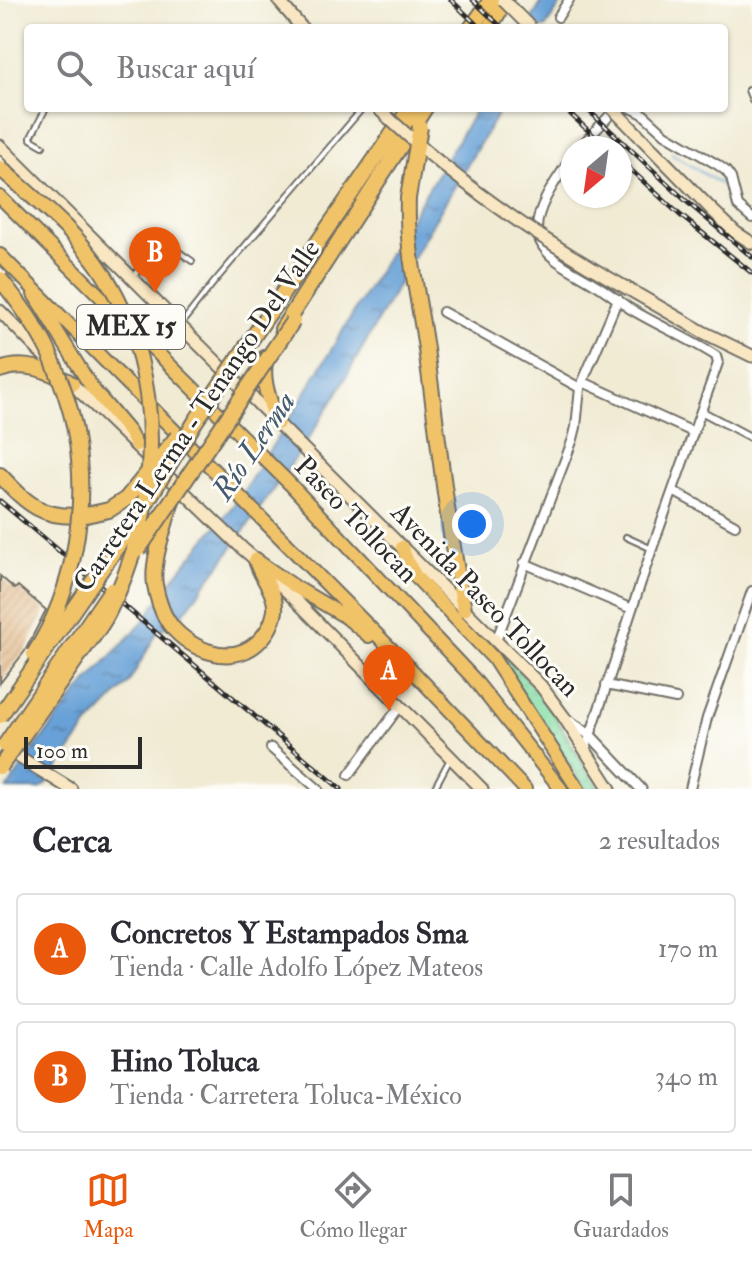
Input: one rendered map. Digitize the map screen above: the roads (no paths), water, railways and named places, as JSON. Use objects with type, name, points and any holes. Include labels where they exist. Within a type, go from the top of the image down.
[{"type":"highway","points":[[474,24],[491,0]]},
{"type":"highway","points":[[491,24],[505,0]]},
{"type":"highway","points":[[0,716],[137,518],[195,422],[407,112]]},
{"type":"highway","points":[[279,424],[266,390],[265,359],[422,112]]},
{"type":"highway","name":"Carretera Lerma - Tenango Del Valle","points":[[4,749],[431,112]]},
{"type":"highway","points":[[420,127],[408,198],[408,245],[419,300],[455,564],[464,609]]},
{"type":"highway","points":[[0,168],[75,238],[105,276],[123,311],[141,360],[150,422],[150,465],[138,534],[123,581],[107,616],[4,749],[0,767]]},
{"type":"highway","points":[[0,279],[20,304],[47,348],[63,386],[75,431],[80,483],[79,521],[61,601],[40,644],[0,704]]},
{"type":"highway","points":[[0,370],[27,366],[45,370],[72,384]]},
{"type":"highway","points":[[0,475],[32,505],[56,516],[109,510],[126,499],[184,427],[195,422]]},
{"type":"highway","points":[[173,500],[155,568],[155,583],[161,608],[173,627],[191,643],[210,652],[232,654],[248,650],[260,641],[269,629],[275,608],[273,596],[256,560]]},
{"type":"main road","points":[[278,0],[298,24]]},
{"type":"main road","points":[[505,0],[527,24]]},
{"type":"main road","points":[[382,112],[427,152],[559,250],[703,332],[752,356]]},
{"type":"main road","points":[[616,112],[711,209],[752,243]]},
{"type":"main road","name":"Avenida Paseo Tollocan","points":[[0,146],[541,686],[610,789]]},
{"type":"main road","name":"Paseo Tollocan","points":[[0,197],[290,484],[473,678],[561,789]]},
{"type":"main road","name":"MEX 15","points":[[0,255],[403,661],[525,789]]},
{"type":"main road","points":[[26,281],[92,388],[129,432],[136,445]]},
{"type":"main road","points":[[0,311],[256,560],[482,789]]},
{"type":"main road","points":[[402,547],[417,578],[493,658],[578,789]]},
{"type":"main road","points":[[256,560],[346,617],[403,661]]},
{"type":"main road","points":[[4,749],[71,789]]},
{"type":"street","points":[[558,17],[569,0]]},
{"type":"street","points":[[590,136],[614,112]]},
{"type":"street","points":[[639,112],[665,134],[726,171],[731,178],[738,206],[752,218]]},
{"type":"street","points":[[560,174],[538,219],[538,238],[549,254],[627,307],[716,356],[718,363],[585,751]]},
{"type":"street","points":[[496,641],[573,439],[581,385],[618,299]]},
{"type":"street","points":[[443,312],[581,385],[693,432]]},
{"type":"street","points":[[701,411],[752,438]]},
{"type":"street","points":[[673,491],[735,525]]},
{"type":"street","points":[[524,563],[632,609]]},
{"type":"street","points":[[690,789],[707,718],[752,591]]},
{"type":"street","points":[[606,685],[676,699]]},
{"type":"street","points":[[349,775],[400,706]]},
{"type":"street","points":[[564,717],[590,735],[641,789]]},
{"type":"street","points":[[271,748],[318,789]]},
{"type":"lane","points":[[748,90],[752,100]]},
{"type":"lane","points":[[43,146],[31,137],[44,112]]},
{"type":"lane","points":[[179,326],[359,112]]},
{"type":"lane","points":[[133,279],[159,238],[192,261]]},
{"type":"lane","points":[[626,537],[652,549]]},
{"type":"lane","points":[[434,789],[451,757]]},
{"type":"water","points":[[543,0],[564,0],[548,24],[528,24]]},
{"type":"water","points":[[475,112],[499,112],[336,395],[220,565],[181,616],[157,633],[128,684],[88,725],[46,785],[40,789],[7,789],[36,746],[87,682],[143,622],[168,585],[237,501]]},
{"type":"waterway","points":[[671,153],[725,187]]},
{"type":"railway","points":[[451,0],[476,24]]},
{"type":"railway","points":[[473,0],[498,24]]},
{"type":"railway","points":[[568,112],[594,136]]},
{"type":"railway","points":[[590,112],[752,257]]},
{"type":"railway","points":[[632,171],[680,215],[752,273]]},
{"type":"railway","points":[[0,501],[341,789]]},
{"type":"place","name":"Hino Toluca","points":[[155,293]]},
{"type":"place","name":"Concretos Y Estampados Sma","points":[[389,711]]},
{"type":"water label","name":"Río Lerma","points":[[254,446]]}]
